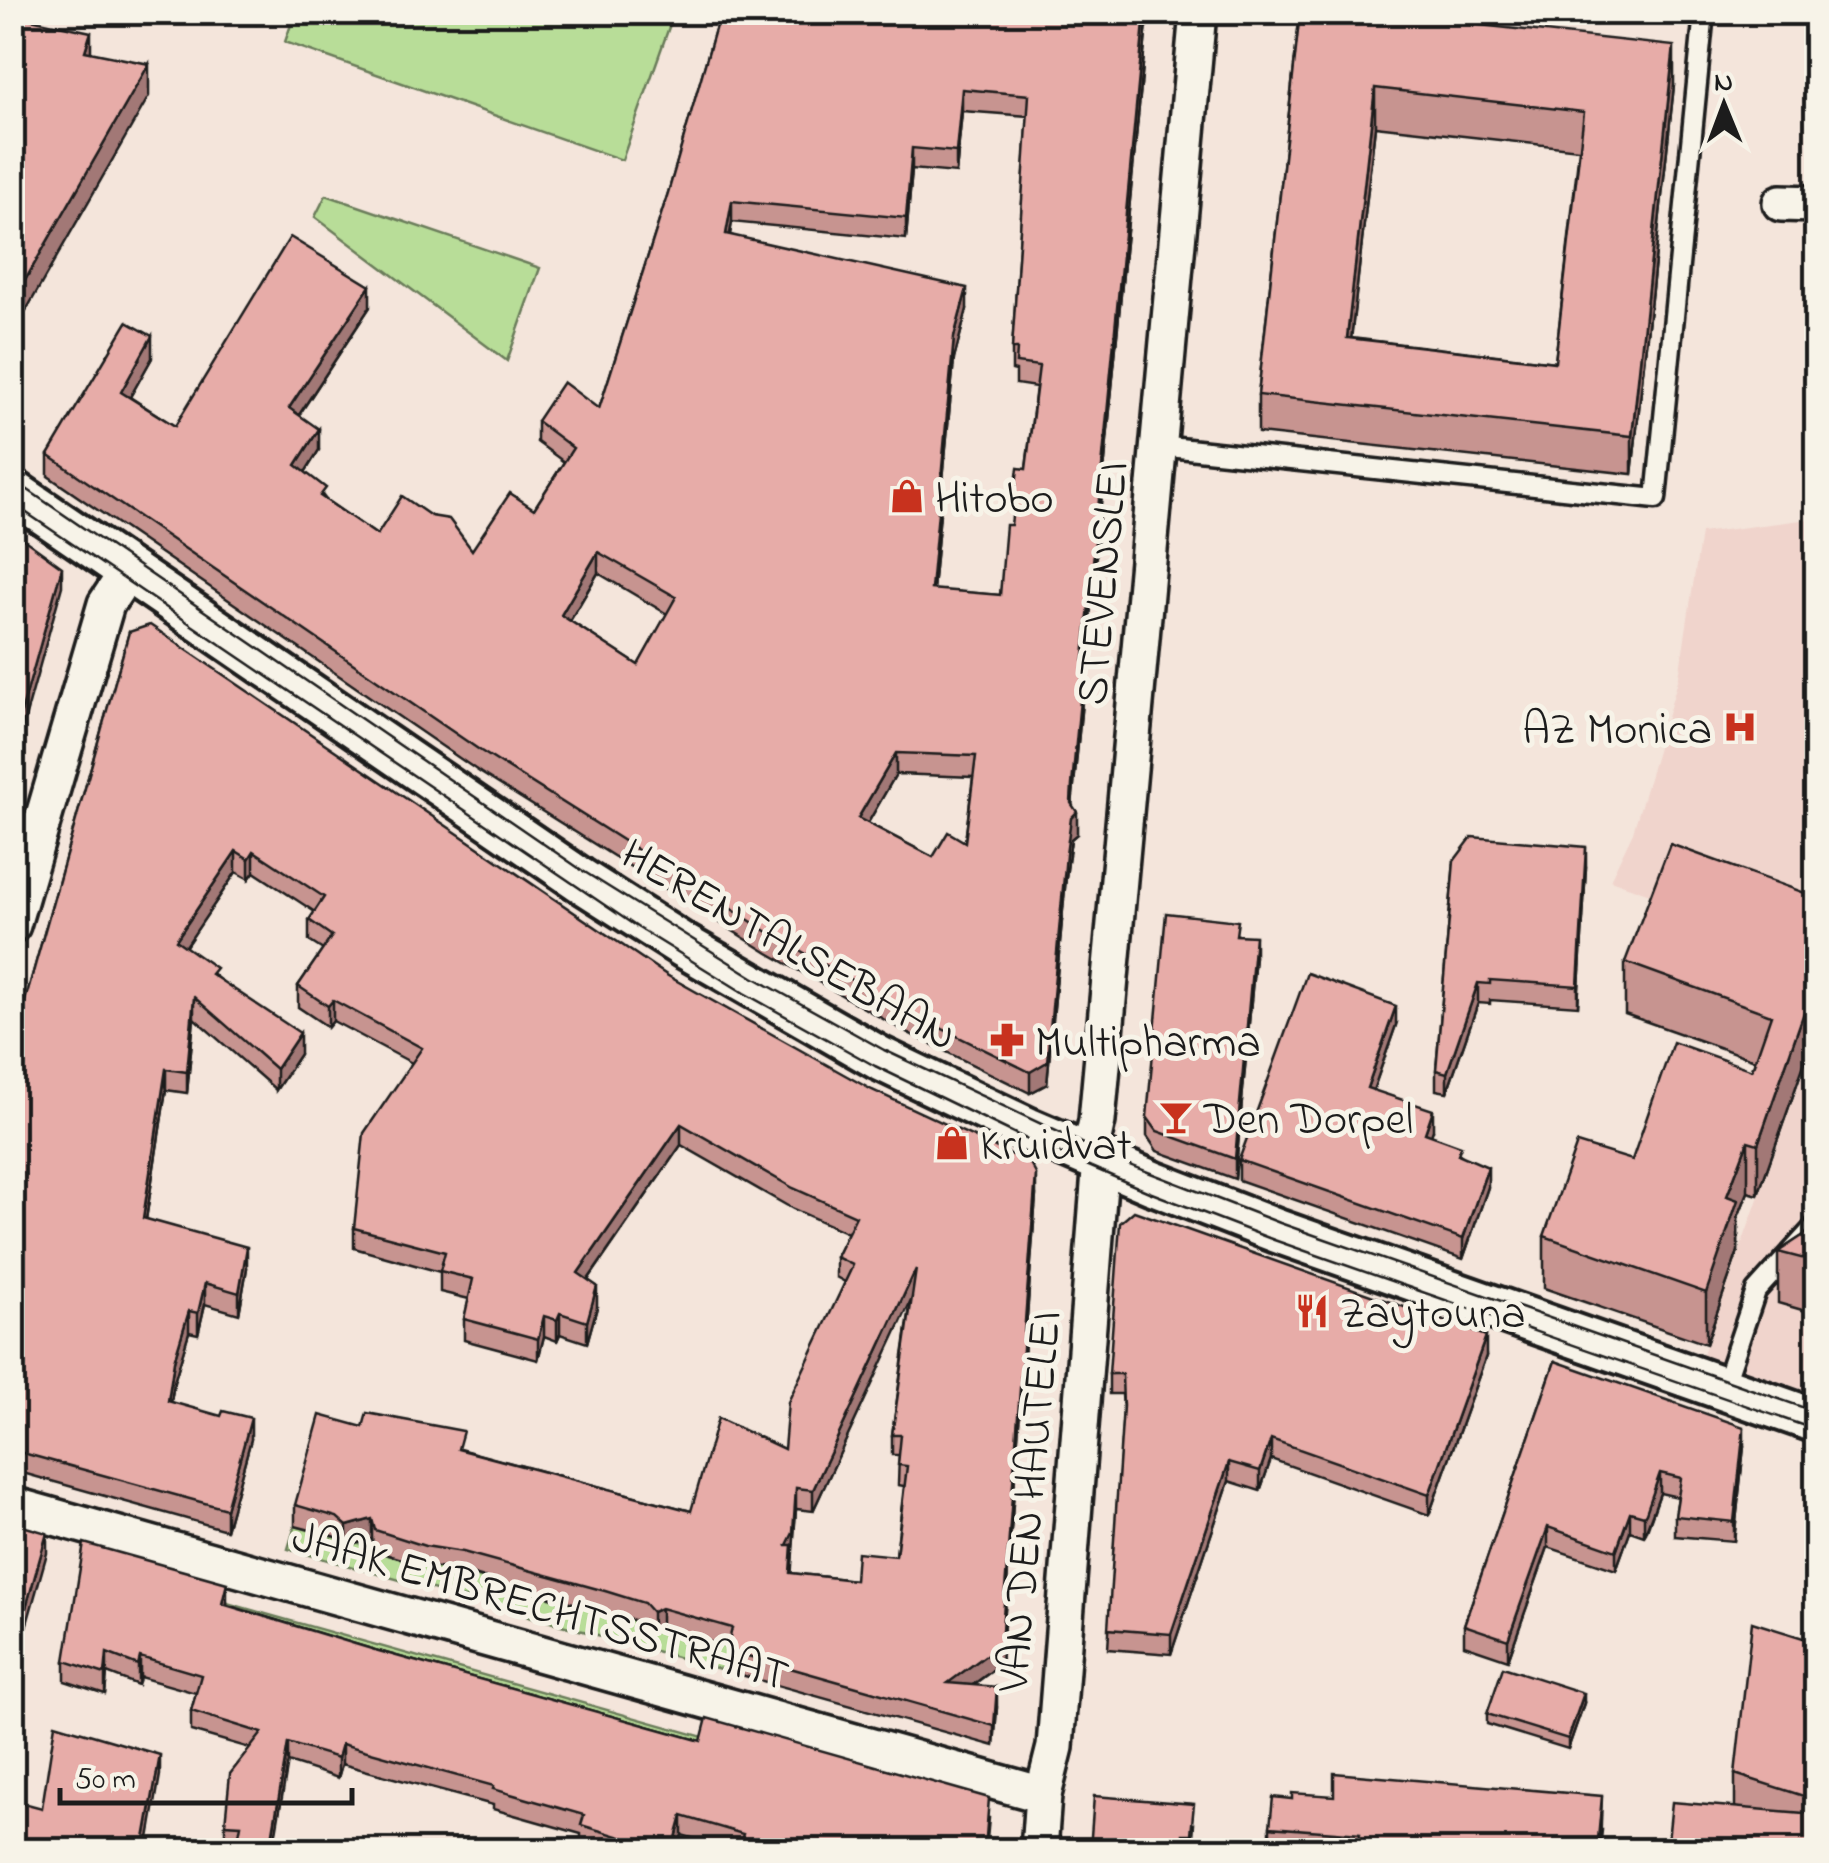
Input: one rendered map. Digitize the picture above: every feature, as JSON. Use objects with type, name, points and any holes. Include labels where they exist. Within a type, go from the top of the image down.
[{"type":"street","name":"STEVENSLEI","points":[[1096,1160],[1091,1148],[1097,1121],[1198,12]]},
{"type":"street","points":[[1781,203],[1816,204]]},
{"type":"street","name":"HERENTALSEBAAN","points":[[12,491],[579,879],[684,946],[879,1058],[1096,1160],[1277,1231],[1816,1421]]},
{"type":"street","points":[[12,925],[106,604],[128,571]]},
{"type":"street","name":"VAN DEN HAUTELEI","points":[[1038,1850],[1043,1795],[1055,1747],[1100,1172],[1096,1160]]},
{"type":"street","name":"JAAK EMBRECHTSSTRAAT","points":[[12,1505],[1043,1795]]},
{"type":"lane","points":[[1160,446],[1656,500],[1704,12]]},
{"type":"lane","points":[[1723,1389],[1756,1291],[1816,1225]]},
{"type":"shaded area","name":"AZ Monica","points":[[1816,518],[1816,952],[1610,880],[1633,832],[1679,677],[1701,533]]},
{"type":"shaded area","points":[[1816,1035],[1816,1394],[1702,1357]]},
{"type":"green space","points":[[295,12],[674,13],[622,160],[285,42]]},
{"type":"green space","points":[[326,195],[540,268],[507,361],[315,217]]},
{"type":"green space","points":[[295,1526],[732,1648],[727,1671],[288,1549]]},
{"type":"green space","points":[[227,1603],[707,1738],[701,1761],[222,1624]]},
{"type":"building","points":[[720,12],[1145,12],[1072,785],[1071,803],[1077,812],[1071,818],[1066,855],[1047,1062],[1030,1072],[904,1010],[768,932],[481,751],[48,455],[127,322],[152,336],[121,392],[175,426],[290,237],[370,286],[289,408],[319,429],[296,465],[326,488],[320,496],[377,535],[402,496],[431,516],[449,519],[472,550],[510,493],[534,509],[573,448],[537,421],[563,382],[599,409],[668,193]],"holes":[[[962,89],[1029,95],[1012,349],[1017,349],[1016,363],[1039,366],[1026,469],[1018,468],[1011,525],[1006,525],[1000,595],[931,589],[954,337],[967,288],[726,234],[732,201],[906,218],[912,148],[956,152]],[[598,552],[676,597],[638,665],[561,615]],[[896,753],[976,756],[965,842],[948,832],[933,857],[858,818]]]},
{"type":"building","points":[[1300,12],[1360,12],[1674,46],[1632,436],[1258,395]],"holes":[[[1375,88],[1584,112],[1555,362],[1347,338]]]},
{"type":"building","points":[[12,15],[91,32],[85,51],[149,64],[12,303]]},
{"type":"building","points":[[12,531],[62,567],[12,745]]},
{"type":"building","points":[[150,625],[668,976],[872,1090],[1030,1163],[1036,1174],[1001,1644],[948,1683],[997,1687],[994,1726],[727,1650],[732,1628],[661,1608],[652,1612],[644,1603],[605,1591],[463,1552],[425,1546],[375,1530],[372,1519],[347,1526],[337,1517],[295,1505],[320,1415],[363,1427],[367,1413],[463,1431],[458,1449],[691,1511],[718,1418],[784,1449],[788,1402],[853,1265],[836,1257],[856,1216],[793,1188],[681,1124],[578,1273],[597,1286],[587,1322],[560,1313],[557,1320],[544,1316],[538,1339],[464,1319],[473,1279],[440,1271],[445,1252],[354,1228],[364,1133],[422,1048],[333,1000],[328,1006],[298,986],[332,936],[309,920],[324,897],[254,851],[249,859],[236,851],[176,940],[216,968],[211,974],[300,1033],[276,1069],[194,997],[187,1072],[166,1069],[143,1218],[247,1247],[239,1293],[205,1283],[198,1313],[189,1311],[174,1361],[168,1401],[221,1416],[223,1411],[251,1418],[226,1509],[12,1450],[12,1047],[129,632]],"holes":[[[916,1269],[892,1435],[901,1435],[898,1465],[907,1466],[896,1556],[857,1552],[855,1580],[790,1573],[792,1545],[787,1545],[793,1533],[796,1488],[813,1490]]]},
{"type":"building","points":[[1472,837],[1586,847],[1578,986],[1490,980],[1490,984],[1478,983],[1447,1073],[1436,1070],[1454,861]]},
{"type":"building","points":[[1670,844],[1816,897],[1816,978],[1758,1144],[1748,1141],[1727,1196],[1738,1200],[1706,1293],[1544,1236],[1577,1143],[1632,1160],[1673,1042],[1752,1070],[1771,1015],[1625,962]]},
{"type":"building","points":[[1166,913],[1238,921],[1236,935],[1255,936],[1235,1159],[1157,1131],[1147,1117]]},
{"type":"building","points":[[1307,973],[1396,1006],[1367,1088],[1433,1110],[1425,1133],[1461,1146],[1458,1154],[1488,1167],[1463,1239],[1239,1160]]},
{"type":"building","points":[[1134,1211],[1486,1336],[1429,1495],[1271,1439],[1260,1471],[1229,1462],[1171,1634],[1108,1629],[1123,1406],[1122,1374],[1109,1374],[1120,1223]]},
{"type":"building","points":[[1816,1227],[1816,1262],[1778,1252]]},
{"type":"building","points":[[1555,1361],[1744,1427],[1734,1522],[1675,1516],[1681,1478],[1660,1473],[1646,1513],[1644,1516],[1630,1512],[1616,1551],[1548,1527],[1508,1640],[1464,1625]]},
{"type":"building","points":[[12,1523],[47,1533],[12,1657]]},
{"type":"building","points":[[84,1543],[227,1583],[222,1604],[375,1650],[701,1741],[707,1718],[989,1798],[985,1850],[738,1850],[743,1834],[682,1816],[673,1849],[664,1850],[581,1825],[584,1815],[493,1789],[494,1786],[342,1744],[338,1758],[288,1743],[270,1850],[236,1850],[241,1825],[225,1824],[230,1774],[262,1733],[191,1711],[201,1675],[140,1657],[138,1665],[107,1653],[105,1674],[65,1661]]},
{"type":"building","points":[[1752,1622],[1816,1642],[1816,1800],[1735,1774]]},
{"type":"building","points":[[1503,1667],[1584,1693],[1568,1739],[1487,1714]]},
{"type":"building","points":[[55,1724],[160,1755],[143,1850],[12,1850],[12,1800],[42,1808]]},
{"type":"building","points":[[1334,1773],[1602,1796],[1597,1850],[1359,1850],[1360,1834],[1270,1827],[1273,1797],[1292,1799],[1292,1793],[1334,1796]]},
{"type":"building","points":[[1094,1796],[1194,1804],[1191,1834],[1183,1834],[1183,1850],[1090,1850]]},
{"type":"building","points":[[1672,1802],[1816,1814],[1816,1850],[1667,1850]]},
{"type":"tram line","points":[[12,479],[583,871],[753,977],[884,1050],[1122,1162],[1280,1223],[1816,1412]]},
{"type":"tram line","points":[[12,503],[637,927],[744,993],[875,1066],[1024,1138],[1149,1192],[1274,1240],[1816,1430]]},
{"type":"place","name":"Hitobo","points":[[907,496]]},
{"type":"place","name":"AZ Monica","points":[[1740,727]]},
{"type":"place","name":"Multipharma","points":[[1007,1040]]},
{"type":"place","name":"Den Dorpel","points":[[1176,1117]]},
{"type":"place","name":"Kruidvat","points":[[952,1143]]},
{"type":"place","name":"Zaytouna","points":[[1312,1311]]}]
